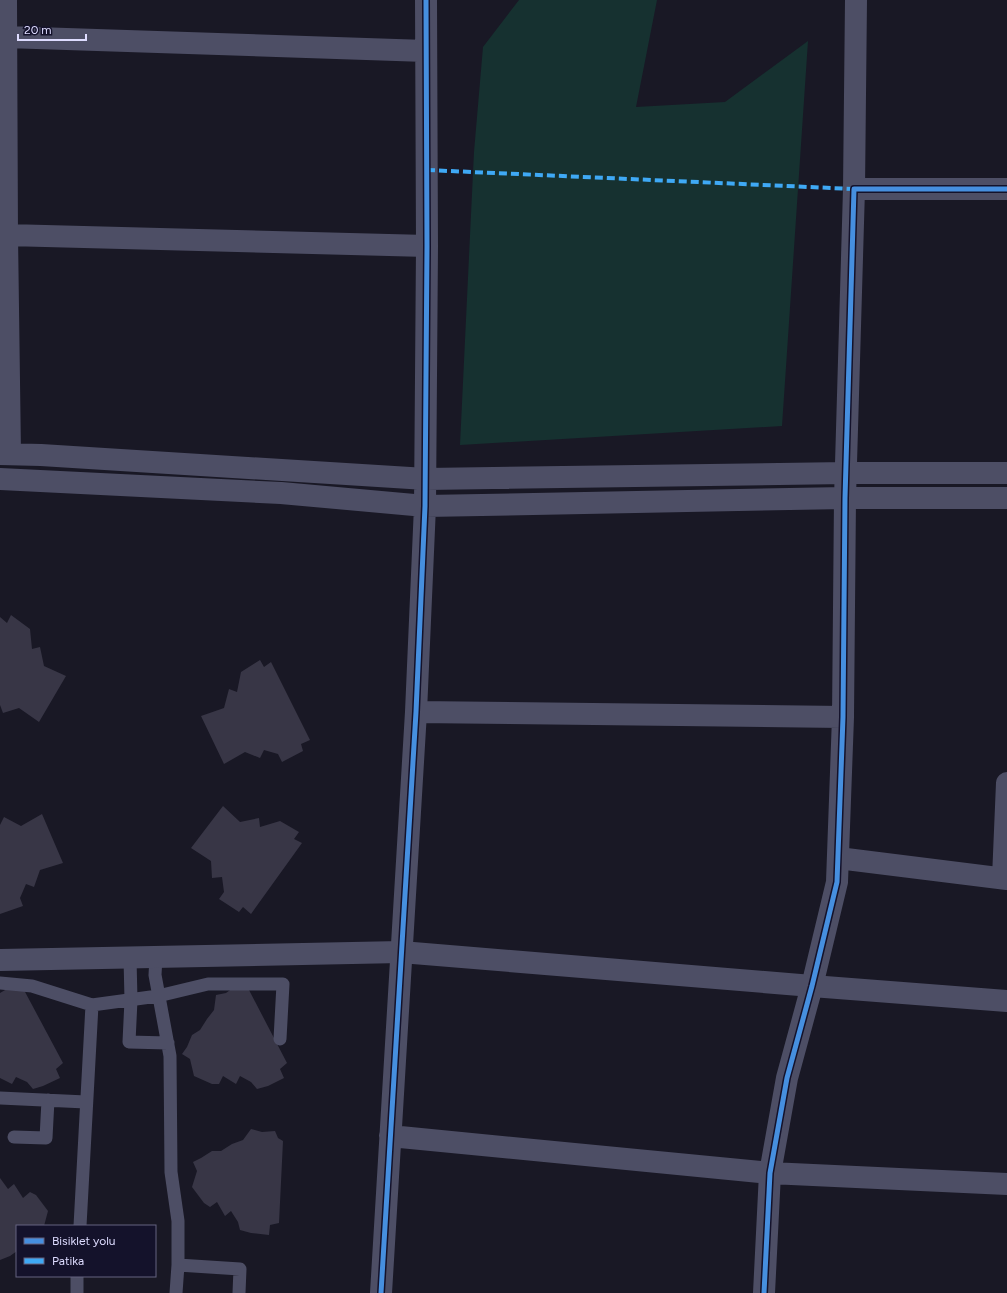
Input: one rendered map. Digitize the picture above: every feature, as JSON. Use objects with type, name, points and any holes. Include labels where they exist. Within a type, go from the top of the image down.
[{"type":"street","points":[[6,0],[7,235],[5,454],[426,479],[846,473],[1007,473]]},
{"type":"street","points":[[381,1293],[416,712],[426,479],[426,0]]},
{"type":"street","points":[[764,1293],[770,1172],[787,1078],[812,986],[837,882],[843,717],[845,498],[854,189],[856,0]]},
{"type":"street","points":[[6,37],[426,51]]},
{"type":"street","points":[[854,189],[1007,189]]},
{"type":"street","points":[[7,235],[427,246]]},
{"type":"street","points":[[0,479],[281,493],[425,506],[845,498],[1007,498]]},
{"type":"street","points":[[416,712],[843,717]]},
{"type":"street","points":[[838,858],[1005,878],[1007,783]]},
{"type":"street","points":[[0,960],[401,952],[812,986],[1007,1000]]},
{"type":"street","points":[[390,1136],[770,1172],[1007,1184]]},
{"type":"lane","points":[[156,957],[155,975],[170,1056],[171,1172],[178,1221],[178,1265],[176,1293]]},
{"type":"lane","points":[[130,958],[131,1000],[129,1042],[168,1043]]},
{"type":"lane","points":[[0,983],[32,986],[92,1005],[158,996],[208,984],[283,984],[280,1040]]},
{"type":"lane","points":[[80,1225],[92,1005]]},
{"type":"lane","points":[[0,1098],[86,1102]]},
{"type":"lane","points":[[14,1137],[46,1138],[48,1100]]},
{"type":"lane","points":[[178,1265],[240,1269],[239,1293]]},
{"type":"lane","points":[[77,1277],[77,1293]]},
{"type":"green space","points":[[519,0],[657,0],[636,107],[725,102],[808,41],[782,426],[460,445],[474,152],[483,47]]},
{"type":"building","points":[[11,615],[30,629],[32,649],[40,647],[44,666],[66,676],[39,722],[19,708],[3,713],[0,705],[0,617],[7,623]]},
{"type":"building","points":[[260,660],[264,667],[271,662],[310,740],[301,744],[303,751],[282,762],[278,754],[264,750],[260,758],[245,752],[224,764],[201,716],[224,708],[229,689],[237,692],[241,672]]},
{"type":"building","points":[[223,806],[240,822],[259,818],[260,827],[280,821],[299,832],[294,839],[302,843],[251,914],[243,907],[239,912],[219,899],[224,892],[222,877],[212,878],[211,861],[191,848]]},
{"type":"building","points":[[42,814],[63,863],[40,870],[34,887],[26,884],[20,898],[23,906],[0,914],[0,825],[4,817],[21,826]]},
{"type":"building","points":[[237,985],[249,990],[287,1063],[280,1069],[284,1078],[268,1086],[257,1089],[251,1082],[240,1076],[236,1084],[223,1076],[219,1084],[212,1084],[194,1076],[190,1059],[182,1054],[192,1035],[200,1030],[214,1010],[216,995],[226,993]]},
{"type":"building","points":[[12,986],[24,990],[63,1063],[56,1069],[60,1078],[33,1089],[27,1082],[16,1077],[12,1084],[0,1078],[0,993]]},
{"type":"building","points":[[251,1129],[262,1132],[275,1131],[278,1138],[283,1141],[279,1223],[270,1225],[269,1235],[240,1230],[238,1222],[231,1211],[225,1216],[217,1202],[210,1207],[204,1203],[192,1187],[197,1171],[193,1162],[212,1151],[221,1151],[232,1144],[243,1140]]},
{"type":"building","points":[[0,1178],[8,1189],[14,1184],[23,1198],[30,1192],[36,1195],[48,1211],[44,1225],[16,1225],[16,1252],[0,1260]]},
{"type":"marked path","points":[[427,170],[854,189]]},
{"type":"cycle path","points":[[381,1293],[416,712],[425,506],[427,246],[426,0]]},
{"type":"cycle path","points":[[764,1293],[770,1173],[787,1078],[812,986],[837,882],[843,717],[845,498],[854,189],[1007,189]]}]
